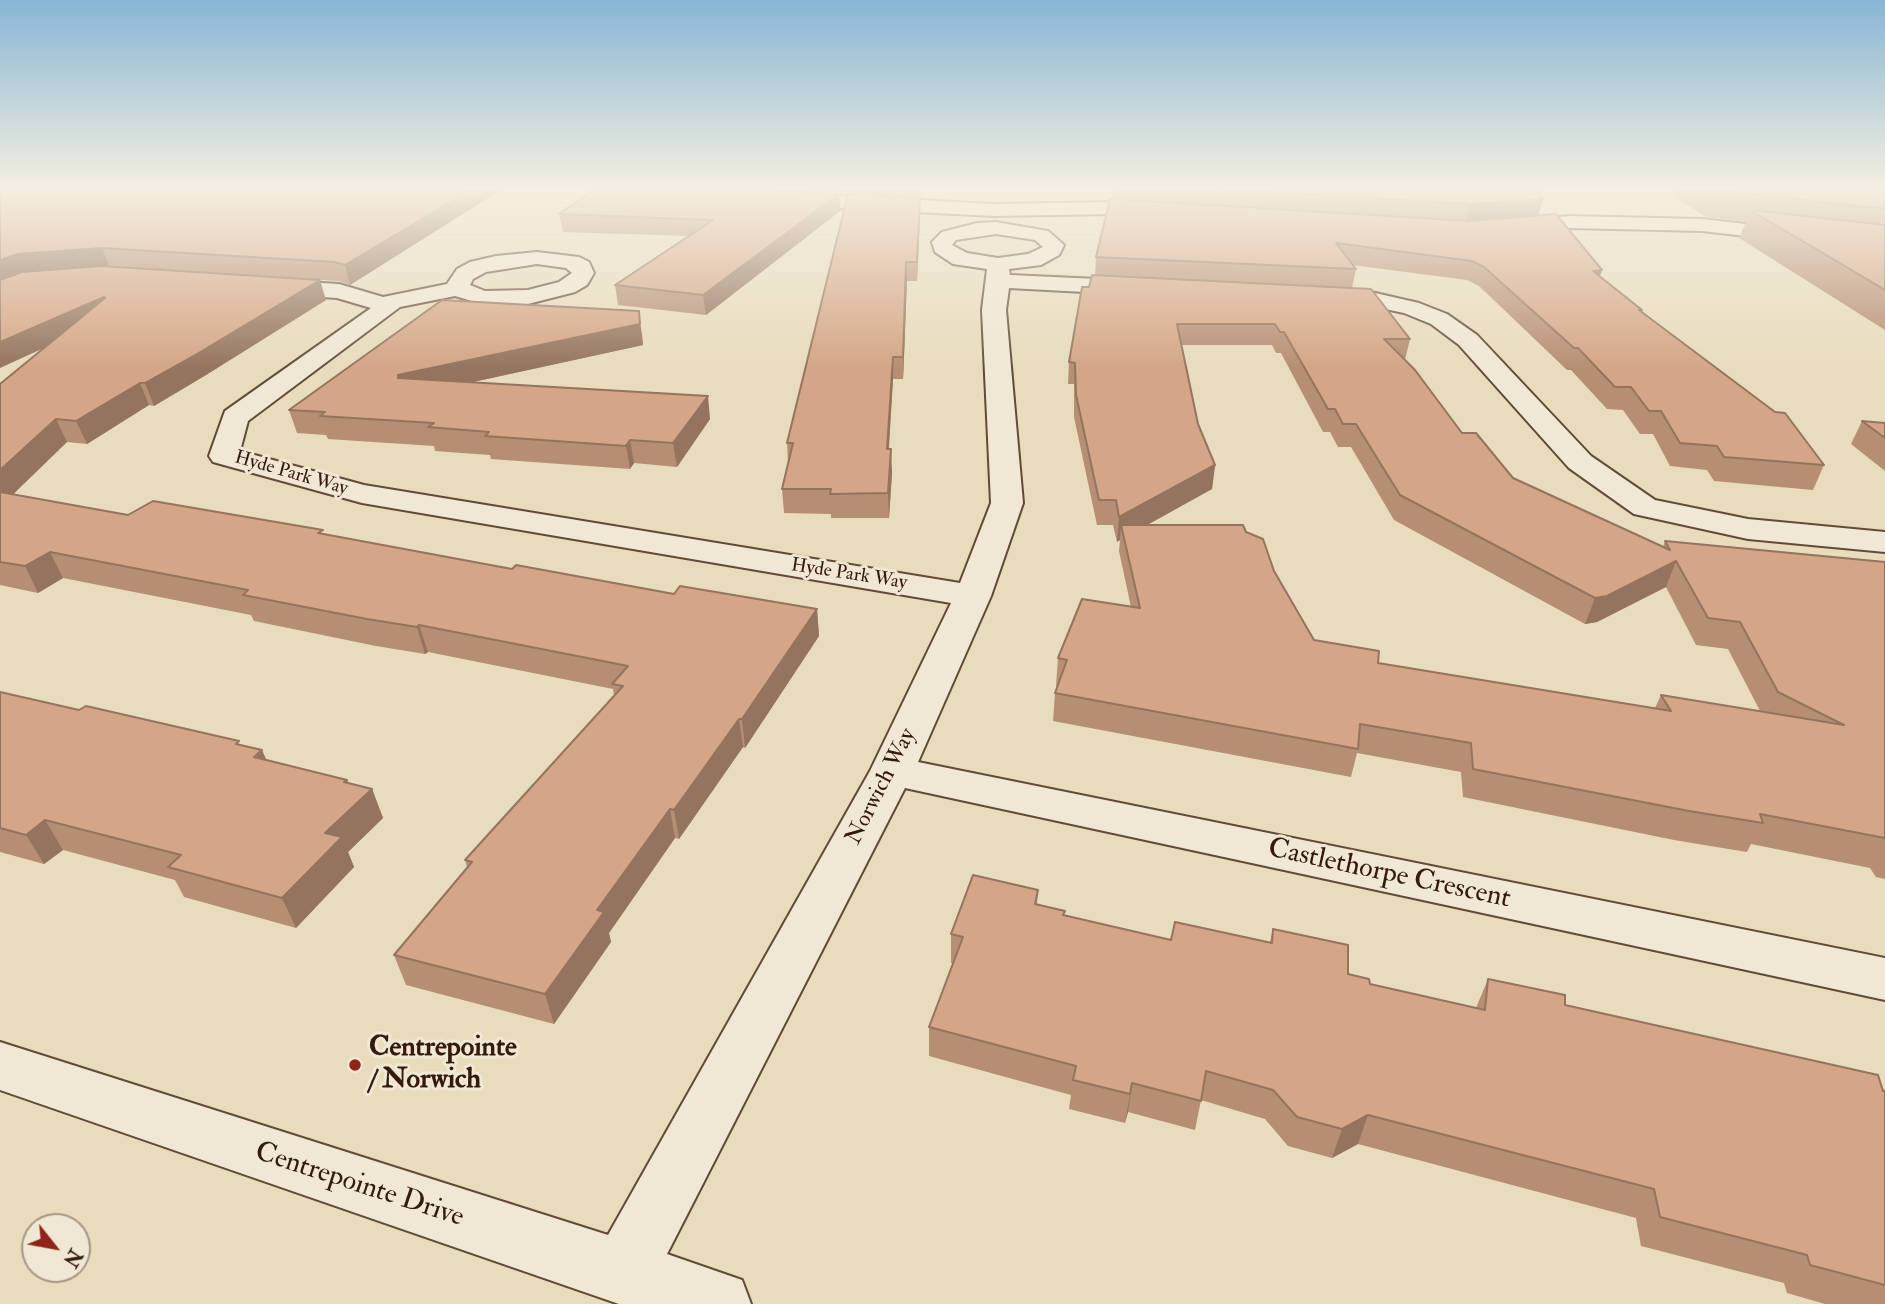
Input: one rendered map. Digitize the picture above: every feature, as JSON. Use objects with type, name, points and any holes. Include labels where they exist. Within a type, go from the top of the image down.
[{"type":"street","points":[[943,249],[961,259],[999,272],[1161,289]]},
{"type":"street","points":[[999,272],[1033,260],[1053,249]]},
{"type":"street","name":"Norwich Way","points":[[623,1273],[892,771],[973,596],[1007,503],[994,310],[999,272]]},
{"type":"street","points":[[258,286],[339,291],[383,304],[459,288]]},
{"type":"street","points":[[1307,296],[1371,299],[1410,308],[1440,319],[1468,340],[1580,462],[1645,507],[1748,529],[1885,542]]},
{"type":"street","name":"Hyde Park Way","points":[[383,304],[389,306],[235,417],[224,456],[362,494],[973,596]]},
{"type":"street","name":"Castlethorpe Crescent","points":[[892,771],[1885,979]]},
{"type":"street","name":"Centrepointe Drive","points":[[0,1066],[718,1304]]},
{"type":"building","points":[[0,249],[90,249],[18,254],[0,260]]},
{"type":"building","points":[[116,249],[372,249],[345,265],[334,262]]},
{"type":"building","points":[[669,249],[765,249],[703,295],[615,285]]},
{"type":"building","points":[[835,249],[918,249],[917,262],[906,262],[903,357],[893,357],[887,449],[891,449],[888,493],[830,494],[831,489],[782,489],[793,443],[787,443]]},
{"type":"building","points":[[1098,249],[1341,249],[1356,269],[1096,257]]},
{"type":"building","points":[[1380,249],[1585,249],[1602,270],[1593,271],[1642,310],[1639,310],[1775,412],[1785,413],[1824,465],[1724,457],[1717,446],[1680,443],[1661,411],[1649,411],[1631,387],[1615,387],[1578,348],[1574,348],[1484,267],[1472,261]]},
{"type":"building","points":[[1816,249],[1885,249],[1885,290]]},
{"type":"building","points":[[101,266],[320,280],[197,354],[145,383],[140,383],[76,421],[56,419],[0,470],[0,384],[105,298],[0,342],[0,280],[22,272]]},
{"type":"building","points":[[1092,275],[1371,289],[1410,339],[1384,339],[1415,370],[1462,433],[1476,433],[1513,478],[1670,550],[1665,541],[1885,562],[1885,838],[1760,814],[1763,823],[1689,811],[1473,769],[1471,743],[1360,724],[1358,749],[1055,693],[1067,660],[1058,658],[1082,599],[1140,608],[1121,525],[1243,525],[1246,532],[1263,539],[1274,571],[1314,640],[1379,651],[1378,663],[1671,711],[1661,695],[1844,725],[1778,692],[1740,622],[1708,618],[1676,561],[1607,596],[1595,598],[1400,495],[1356,424],[1343,424],[1335,409],[1328,409],[1284,332],[1280,332],[1275,324],[1177,324],[1198,424],[1215,465],[1119,517],[1116,500],[1099,500],[1076,395],[1075,363],[1069,362],[1082,287],[1089,287]]},
{"type":"building","points":[[442,300],[639,311],[640,324],[398,375],[398,378],[708,396],[673,443],[630,440],[626,446],[485,436],[489,432],[428,427],[434,423],[320,416],[325,412],[289,410]]},
{"type":"building","points":[[1862,421],[1885,423],[1885,438]]},
{"type":"building","points":[[0,492],[128,515],[153,501],[323,530],[318,533],[512,569],[516,565],[674,594],[680,586],[817,609],[742,719],[739,719],[674,810],[670,809],[597,910],[604,912],[545,994],[394,955],[472,862],[465,860],[623,686],[612,684],[628,666],[419,625],[417,627],[367,619],[243,595],[248,590],[50,552],[25,566],[0,562]]},
{"type":"building","points":[[0,692],[79,710],[86,706],[239,741],[236,744],[262,750],[254,757],[347,780],[344,782],[372,789],[325,833],[342,837],[282,898],[168,867],[181,855],[45,820],[26,835],[0,828]]},
{"type":"building","points":[[973,875],[1038,890],[1035,904],[1065,911],[1063,915],[1171,940],[1175,922],[1272,943],[1273,929],[1348,945],[1348,974],[1369,979],[1370,984],[1485,1010],[1488,979],[1565,995],[1565,1005],[1878,1075],[1885,1091],[1885,1285],[1810,1265],[1807,1255],[1660,1217],[1654,1189],[1368,1115],[1342,1129],[1297,1117],[1273,1090],[1206,1071],[1201,1101],[1132,1083],[1130,1094],[1073,1080],[1076,1066],[929,1027],[963,937],[951,934]]},
{"type":"place","name":"Centrepointe / Norwich","points":[[355,1065]]}]
